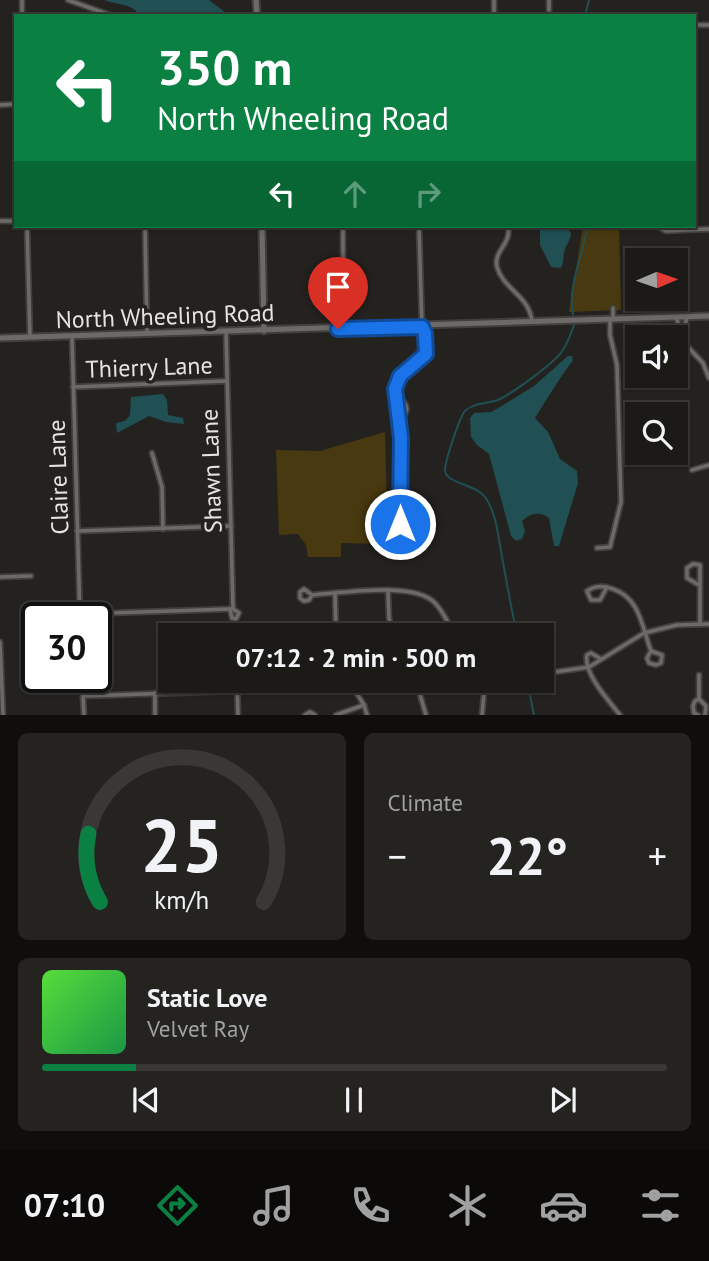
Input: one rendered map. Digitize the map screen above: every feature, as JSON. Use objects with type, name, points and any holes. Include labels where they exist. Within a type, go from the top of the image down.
[{"type":"main road","points":[[261,228],[264,331]]},
{"type":"main road","name":"North Wheeling Road","points":[[0,338],[709,316]]},
{"type":"street","points":[[68,0],[107,14]]},
{"type":"street","points":[[549,0],[549,10]]},
{"type":"street","points":[[27,228],[30,337]]},
{"type":"street","points":[[145,228],[147,334]]},
{"type":"street","points":[[343,228],[343,261]]},
{"type":"street","points":[[404,554],[400,526],[401,438],[395,389],[407,367],[426,354],[422,327],[419,228]]},
{"type":"street","points":[[508,228],[506,243],[495,263],[499,274],[531,309],[532,322]]},
{"type":"street","points":[[661,228],[666,231],[709,229]]},
{"type":"street","points":[[597,548],[610,547],[621,508],[617,365],[610,335],[613,308]]},
{"type":"street","points":[[676,317],[680,325]]},
{"type":"street","points":[[685,325],[687,317]]},
{"type":"street","name":"Shawn Lane","points":[[112,615],[231,609],[226,332]]},
{"type":"street","name":"Claire Lane","points":[[72,336],[80,602]]},
{"type":"street","points":[[688,347],[703,363],[709,378]]},
{"type":"street","name":"Thierry Lane","points":[[73,387],[226,381]]},
{"type":"street","points":[[396,398],[403,401],[407,410],[406,415],[399,420]]},
{"type":"street","points":[[152,453],[162,487],[163,529]]},
{"type":"street","points":[[692,470],[709,465]]},
{"type":"street","points":[[78,531],[231,526]]},
{"type":"street","points":[[699,585],[687,578],[687,570],[693,564],[700,565],[700,624]]},
{"type":"street","points":[[0,577],[32,576]]},
{"type":"street","points":[[607,587],[600,600],[591,600],[587,591],[593,587],[607,587],[624,592],[632,600],[651,651]]},
{"type":"street","points":[[312,595],[409,590],[428,597],[436,604],[448,623]]},
{"type":"street","points":[[388,591],[390,623]]},
{"type":"street","points":[[335,593],[336,623]]},
{"type":"street","points":[[554,672],[589,667],[644,633],[677,625],[709,624]]},
{"type":"street","points":[[0,642],[2,713]]},
{"type":"street","points":[[651,651],[662,655],[661,663],[649,663],[647,658],[651,651]]},
{"type":"street","points":[[601,659],[594,653],[587,655],[586,661],[596,683],[620,715]]},
{"type":"street","points":[[699,675],[701,700],[706,706],[705,715]]},
{"type":"street","points":[[83,693],[84,715]]},
{"type":"street","points":[[83,696],[171,693]]},
{"type":"street","points":[[237,693],[238,715]]},
{"type":"street","points":[[356,693],[367,715]]},
{"type":"street","points":[[420,693],[426,715]]},
{"type":"street","points":[[482,715],[484,693]]},
{"type":"street","points":[[155,694],[155,715]]},
{"type":"street","points":[[698,715],[694,713],[693,704],[701,700]]},
{"type":"street","points":[[336,715],[364,705]]},
{"type":"street","points":[[305,715],[310,712],[315,715]]},
{"type":"shaded area","points":[[583,228],[619,228],[621,310],[569,312]]},
{"type":"shaded area","points":[[385,432],[388,544],[341,543],[341,557],[308,557],[306,545],[298,534],[279,535],[276,450],[320,451]]},
{"type":"water","points":[[104,0],[209,0],[227,14],[138,14],[129,7]]},
{"type":"water","points":[[540,228],[567,228],[571,233],[561,268],[551,267],[540,245]]},
{"type":"water","points":[[568,356],[572,356],[573,360],[535,418],[548,432],[560,459],[577,471],[578,483],[559,546],[554,546],[549,518],[539,514],[528,516],[522,521],[525,531],[522,539],[516,541],[511,536],[489,454],[471,437],[470,418],[474,413],[491,412],[534,386]]},
{"type":"water","points":[[163,394],[167,400],[168,415],[183,418],[184,424],[149,416],[117,433],[116,423],[125,421],[130,415],[131,397]]},
{"type":"waterway","points":[[586,14],[589,0]]},
{"type":"waterway","points":[[573,315],[572,292],[587,228]]},
{"type":"waterway","points":[[515,623],[490,506],[477,490],[447,476],[445,467],[465,411],[473,406],[500,399],[544,369],[563,350],[574,325]]},
{"type":"waterway","points":[[529,693],[534,715]]},
{"type":"route","points":[[338,329],[422,327],[425,333],[426,354],[420,361],[407,367],[395,389],[401,438],[400,524]]}]
